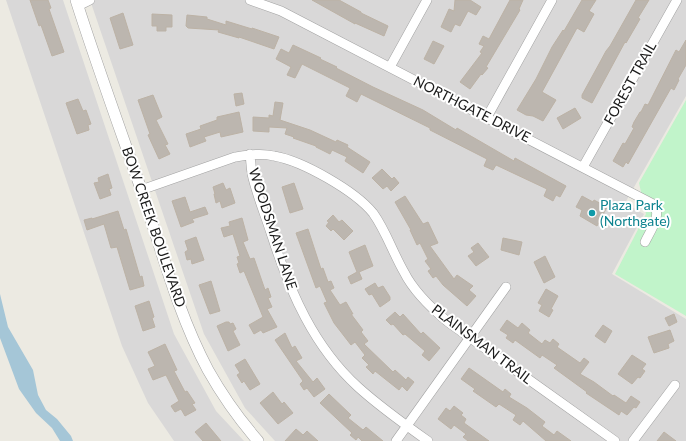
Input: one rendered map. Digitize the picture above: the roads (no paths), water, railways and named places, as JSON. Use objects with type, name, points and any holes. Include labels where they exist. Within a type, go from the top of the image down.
[{"type":"street","points":[[77,3],[90,0]]},
{"type":"street","name":"NORTHGATE DRIVE","points":[[250,0],[281,12],[390,67],[653,204],[657,207],[658,214],[645,242]]},
{"type":"street","points":[[390,67],[427,0]]},
{"type":"street","points":[[487,117],[552,0]]},
{"type":"street","name":"FOREST TRAIL","points":[[583,167],[677,0]]},
{"type":"street","name":"BOW CREEK BOULEVARD","points":[[77,3],[192,338],[223,396],[240,420],[258,441]]},
{"type":"street","name":"PLAINSMAN TRAIL","points":[[141,190],[235,157],[250,154],[275,156],[289,160],[323,176],[353,194],[373,214],[382,227],[405,274],[418,293],[433,310],[615,441]]},
{"type":"street","name":"WOODSMAN LANE","points":[[250,154],[253,178],[283,269],[305,318],[320,343],[339,368],[376,404],[428,441]]},
{"type":"street","points":[[396,441],[506,287]]},
{"type":"street","points":[[633,441],[675,385]]},
{"type":"water","points":[[0,294],[8,327],[33,370],[38,395],[46,410],[57,419],[71,436],[73,441],[60,441],[52,428],[36,413],[19,389],[0,338]]},
{"type":"place","name":"Plaza Park (Northgate)","points":[[592,213]]}]
